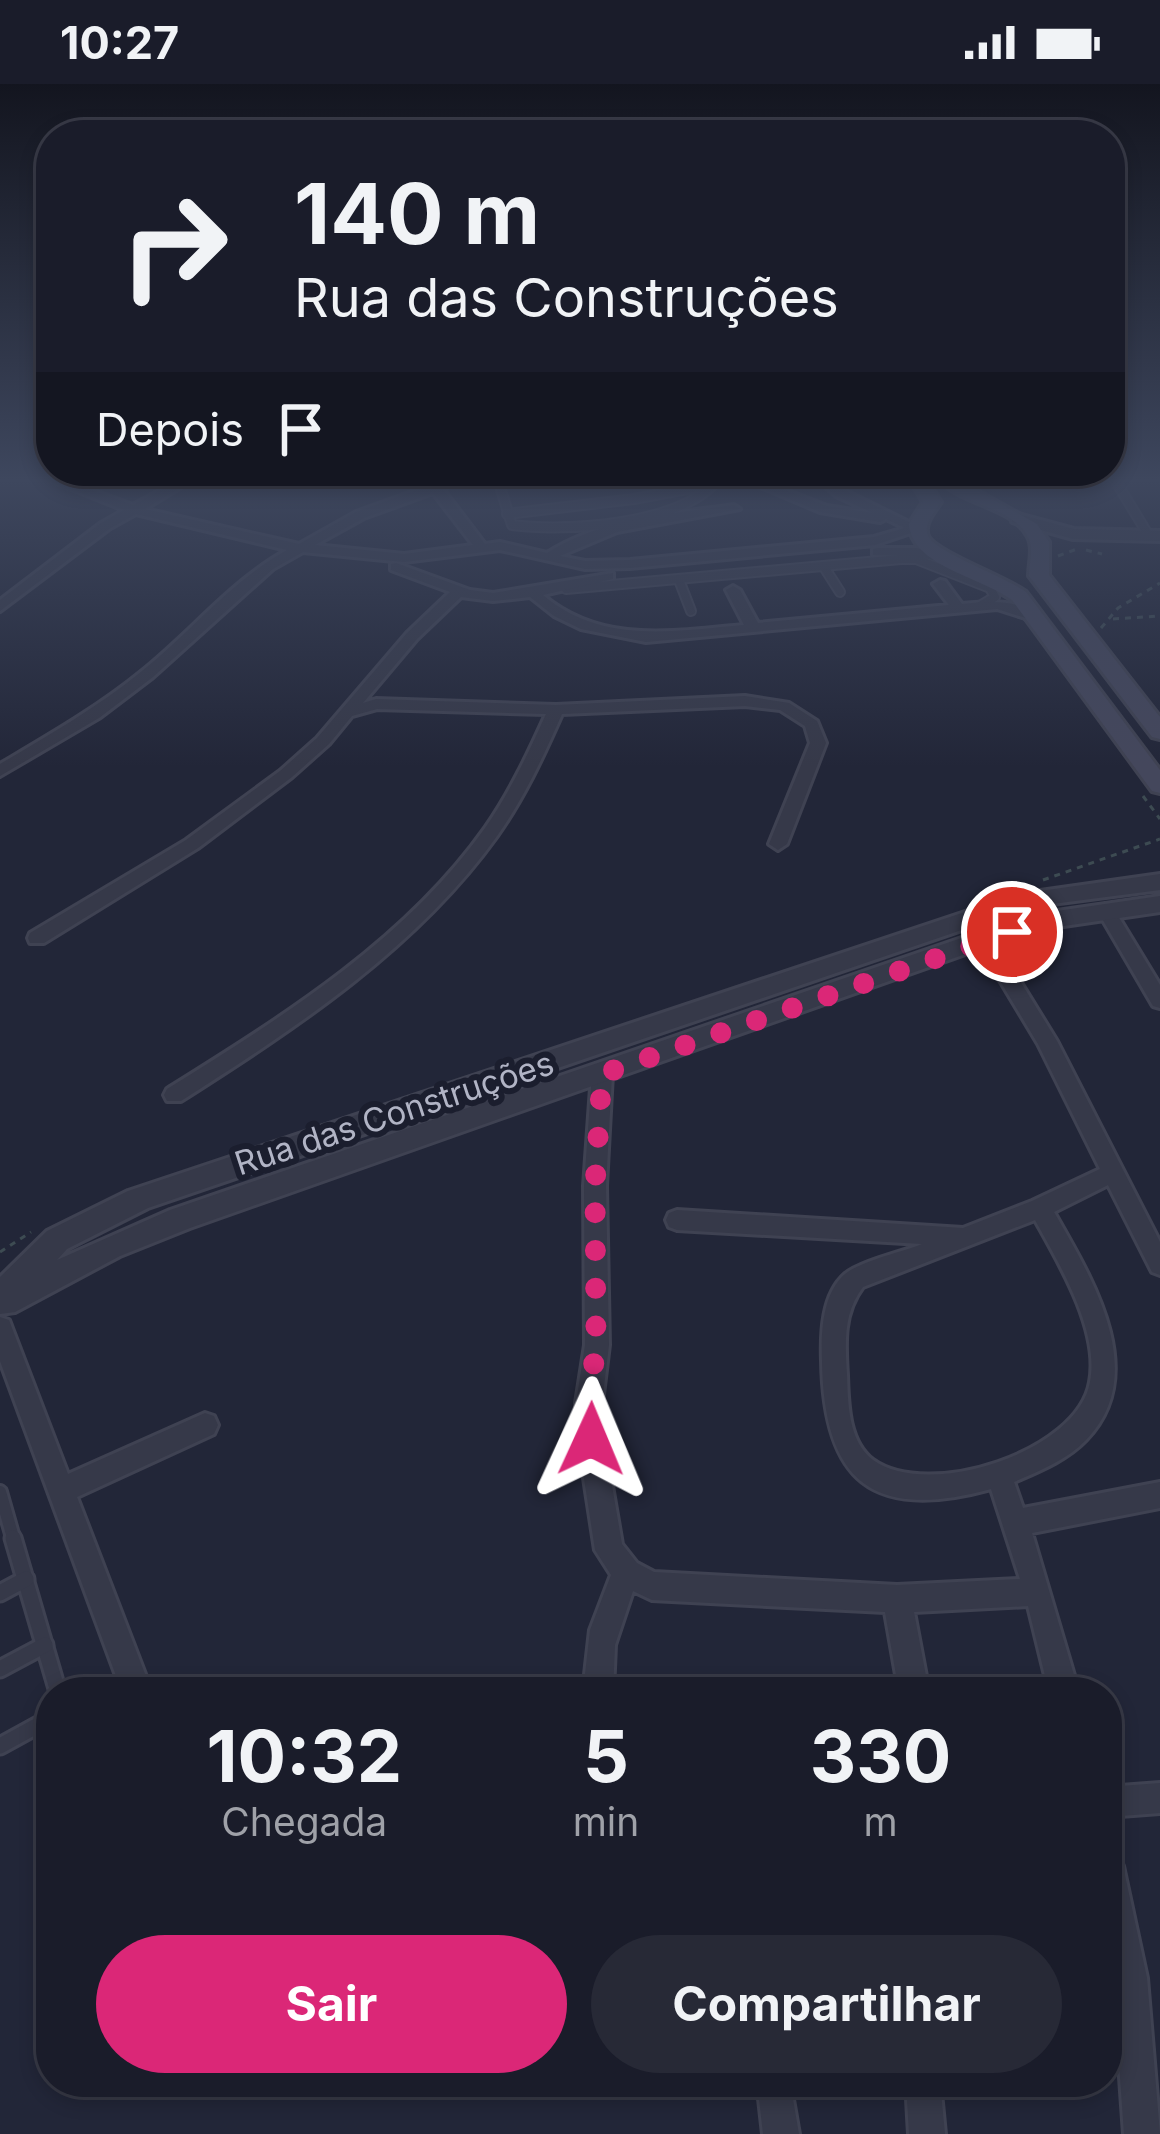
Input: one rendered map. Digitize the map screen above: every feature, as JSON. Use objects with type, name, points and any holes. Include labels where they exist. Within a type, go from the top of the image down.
[{"type":"main road","points":[[970,576],[1035,617],[1160,785]]},
{"type":"main road","points":[[1039,576],[1160,732]]},
{"type":"street","points":[[0,607],[43,576]]},
{"type":"street","points":[[0,771],[94,715],[263,576]]},
{"type":"street","points":[[420,576],[458,592],[494,597],[534,594],[615,576]]},
{"type":"street","points":[[433,576],[439,584]]},
{"type":"street","points":[[566,584],[574,576]]},
{"type":"street","points":[[940,584],[959,609]]},
{"type":"street","points":[[733,590],[754,630]]},
{"type":"street","points":[[37,938],[135,881],[243,809],[350,712],[383,669],[458,592]]},
{"type":"street","points":[[534,594],[566,619],[618,635],[665,638],[976,607],[1005,597]]},
{"type":"street","points":[[383,669],[380,683],[385,690],[439,708]]},
{"type":"street","points":[[350,712],[376,704],[556,710],[757,701],[795,711],[812,724],[818,743],[778,844]]},
{"type":"street","points":[[174,1095],[328,995],[442,893],[518,796],[556,710]]},
{"type":"street","name":"Rua das Construções","points":[[0,1300],[146,1232],[985,939],[1158,893]]},
{"type":"street","name":"Rua das Construções","points":[[0,1300],[57,1240],[138,1198],[1028,900],[1158,893]]},
{"type":"street","points":[[1106,910],[1160,1001]]},
{"type":"street","points":[[985,939],[1047,1041],[1160,1265]]},
{"type":"street","points":[[602,1074],[595,1186],[596,1345],[589,1403],[609,1550],[627,1573],[652,1586],[897,1599],[1038,1592]]},
{"type":"street","points":[[1040,1208],[1085,1292],[1104,1379],[1099,1406],[1085,1427],[1000,1478],[927,1487],[866,1471],[849,1450],[835,1402],[833,1334],[844,1292],[855,1280],[1040,1208],[1113,1173]]},
{"type":"street","points":[[677,1220],[968,1237]]},
{"type":"street","points":[[0,1328],[131,1677]]},
{"type":"street","points":[[62,1490],[205,1425]]},
{"type":"street","points":[[1000,1478],[1060,1677]]},
{"type":"street","points":[[1017,1523],[1160,1495]]},
{"type":"street","points":[[598,1677],[597,1646],[607,1611],[627,1573]]},
{"type":"street","points":[[897,1599],[911,1677]]},
{"type":"street","points":[[1122,1801],[1160,1798]]},
{"type":"street","points":[[1122,1939],[1130,1978],[1142,2134]]},
{"type":"street","points":[[776,2097],[781,2134]]},
{"type":"street","points":[[924,2097],[927,2134]]},
{"type":"lane","points":[[534,594],[727,576]]},
{"type":"lane","points":[[830,576],[840,592]]},
{"type":"lane","points":[[955,576],[995,592],[991,602],[976,607]]},
{"type":"lane","points":[[679,580],[691,611]]},
{"type":"lane","points":[[0,1492],[4,1521],[54,1677]]},
{"type":"lane","points":[[0,1593],[26,1579]]},
{"type":"lane","points":[[0,1669],[45,1645]]},
{"type":"lane","points":[[0,1746],[36,1726]]},
{"type":"path","points":[[1096,632],[1142,590],[1160,583]]},
{"type":"path","points":[[1112,619],[1160,616]]},
{"type":"path","points":[[1134,783],[1160,819]]},
{"type":"path","points":[[1040,881],[1160,839]]},
{"type":"route","points":[[591,1439],[595,1186],[602,1074],[1012,932]]}]
